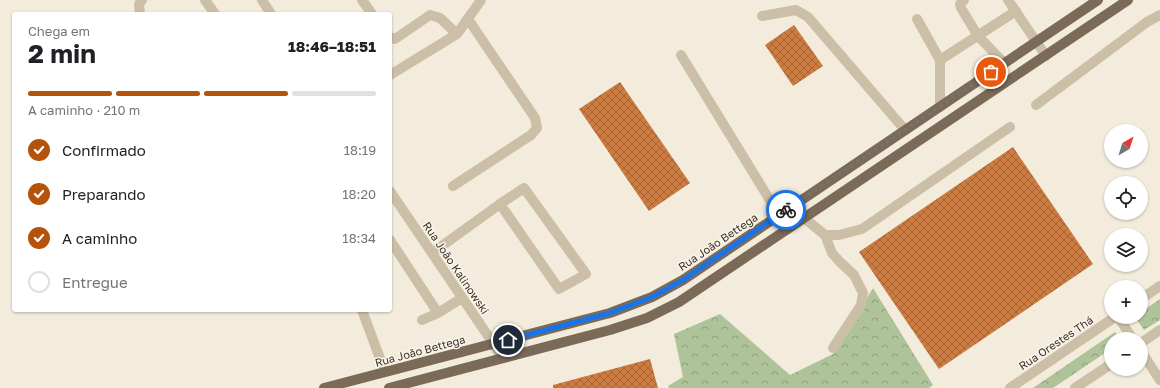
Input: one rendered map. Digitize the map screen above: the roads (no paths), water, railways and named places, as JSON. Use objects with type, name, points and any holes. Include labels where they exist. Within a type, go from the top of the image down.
[{"type":"main road","name":"Rua João Bettega","points":[[324,388],[591,319],[652,297],[683,280],[1098,0]]},
{"type":"main road","points":[[389,388],[610,330],[680,302],[1128,0]]},
{"type":"street","points":[[140,12],[140,4],[142,0]]},
{"type":"street","points":[[205,0],[214,12]]},
{"type":"street","points":[[262,0],[270,12]]},
{"type":"street","points":[[362,0],[371,12]]},
{"type":"street","points":[[392,74],[457,34],[481,0]]},
{"type":"street","points":[[964,0],[960,4],[961,8],[978,36],[1004,63]]},
{"type":"street","points":[[1008,0],[1046,56]]},
{"type":"street","points":[[762,16],[796,10],[808,17],[905,130]]},
{"type":"street","points":[[940,60],[1016,11]]},
{"type":"street","points":[[392,38],[395,39],[430,15],[440,18],[457,34]]},
{"type":"street","points":[[1036,105],[1147,22],[1160,15]]},
{"type":"street","points":[[453,186],[531,135],[536,128],[535,118],[468,19]]},
{"type":"street","points":[[917,19],[940,60],[940,106]]},
{"type":"street","points":[[682,55],[780,215]]},
{"type":"street","points":[[825,235],[839,235],[862,229],[1010,127]]},
{"type":"street","points":[[432,253],[500,204],[524,188],[586,274],[559,288],[500,204]]},
{"type":"street","name":"Rua João Kalinowski","points":[[392,194],[503,358]]},
{"type":"street","points":[[804,218],[825,235],[832,253],[854,275],[863,293],[861,305],[832,348]]},
{"type":"street","points":[[392,243],[438,313]]},
{"type":"street","points":[[1148,294],[1160,286]]},
{"type":"street","points":[[422,320],[438,313],[462,298]]},
{"type":"street","points":[[363,312],[385,372]]},
{"type":"street","name":"Rua Orestes Thá","points":[[1010,388],[1105,324]]},
{"type":"street","points":[[1148,338],[1160,330]]},
{"type":"street","points":[[1148,362],[1160,380]]},
{"type":"street","points":[[1075,388],[1104,369]]}]
